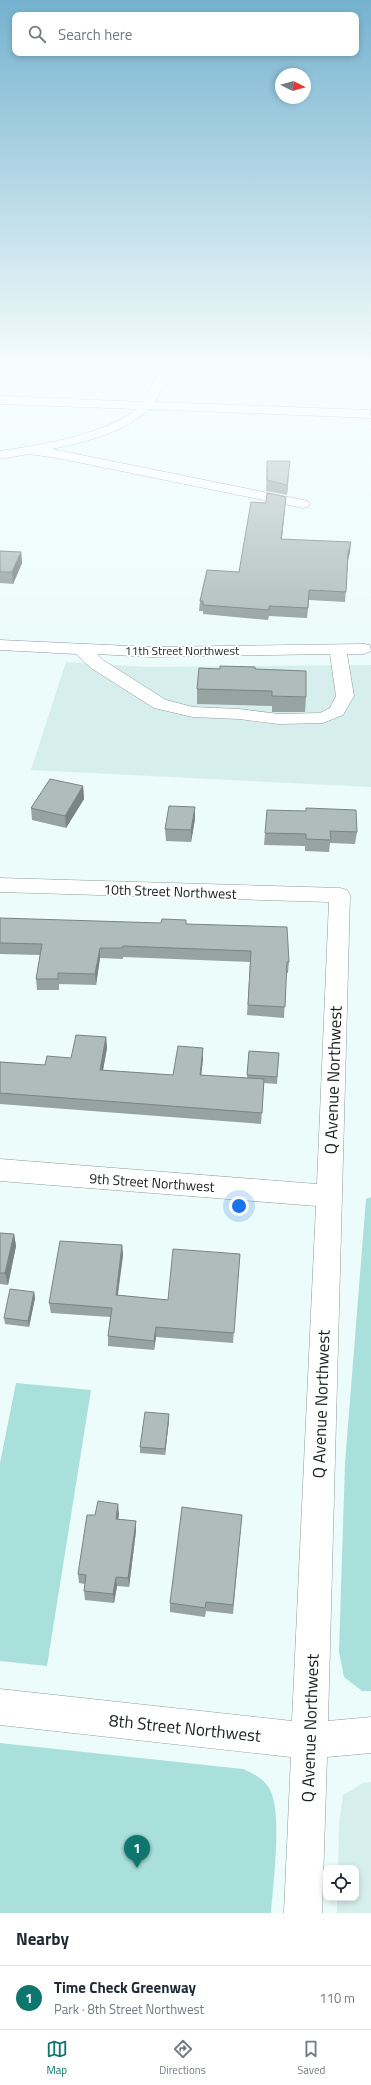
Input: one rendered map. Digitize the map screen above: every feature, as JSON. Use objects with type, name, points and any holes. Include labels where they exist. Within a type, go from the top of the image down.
[{"type":"street","points":[[68,456],[303,504]]},
{"type":"street","name":"11th Street Northwest","points":[[0,645],[151,652],[364,649]]},
{"type":"street","points":[[80,648],[97,664],[160,704],[193,712],[239,714],[279,719],[323,718],[337,711],[344,696],[338,649]]},
{"type":"street","name":"10th Street Northwest","points":[[0,885],[340,895]]},
{"type":"street","name":"Q Avenue Northwest","points":[[303,1913],[340,895]]},
{"type":"street","name":"9th Street Northwest","points":[[0,1170],[329,1196]]},
{"type":"street","name":"8th Street Northwest","points":[[0,1707],[310,1742],[371,1735]]},
{"type":"shaded area","points":[[66,662],[148,667],[371,665],[371,787],[31,770]]},
{"type":"shaded area","points":[[371,1197],[371,1691],[362,1691],[344,1677],[339,1652],[345,1463],[366,1199]]},
{"type":"shaded area","points":[[16,1383],[91,1390],[47,1666],[0,1661],[0,1463]]},
{"type":"shaded area","points":[[0,1743],[243,1769],[256,1775],[266,1784],[271,1792],[276,1817],[276,1851],[271,1913],[0,1913]]},
{"type":"shaded area","points":[[371,1782],[371,1913],[337,1913],[337,1901],[359,1901],[359,1865],[338,1865],[339,1825],[343,1795],[363,1783]]},
{"type":"building","points":[[267,461],[290,461],[287,485],[267,480]]},
{"type":"building","points":[[267,493],[286,497],[281,539],[351,542],[348,553],[346,592],[309,590],[308,608],[269,606],[269,610],[203,605],[203,601],[200,601],[207,570],[239,572],[251,502],[266,503]]},
{"type":"building","points":[[0,551],[21,552],[12,572],[0,572]]},
{"type":"building","points":[[220,666],[306,671],[306,697],[272,696],[272,691],[197,689],[199,668],[220,669]]},
{"type":"building","points":[[50,779],[83,786],[65,816],[31,808]]},
{"type":"building","points":[[169,806],[195,807],[191,830],[165,829]]},
{"type":"building","points":[[306,808],[356,810],[357,832],[330,831],[331,840],[306,839],[306,834],[265,833],[267,810],[306,811]]},
{"type":"building","points":[[0,918],[161,923],[162,919],[186,920],[186,924],[287,927],[289,962],[287,962],[285,1007],[248,1005],[251,951],[123,946],[122,948],[100,948],[95,974],[58,973],[58,979],[36,979],[42,944],[0,943]]},
{"type":"building","points":[[76,1035],[106,1037],[100,1070],[173,1075],[178,1046],[203,1048],[200,1075],[264,1079],[262,1113],[0,1093],[0,1062],[45,1065],[47,1056],[71,1058]]},
{"type":"building","points":[[249,1051],[279,1053],[277,1077],[247,1075]]},
{"type":"building","points":[[0,1233],[14,1234],[5,1273],[0,1273]]},
{"type":"building","points":[[60,1241],[122,1245],[116,1295],[168,1300],[173,1249],[240,1254],[234,1333],[156,1327],[154,1341],[108,1336],[112,1308],[49,1303]]},
{"type":"building","points":[[10,1289],[34,1292],[28,1321],[4,1318]]},
{"type":"building","points":[[145,1412],[169,1414],[165,1449],[140,1447]]},
{"type":"building","points":[[98,1501],[118,1504],[116,1519],[136,1521],[128,1578],[116,1577],[113,1594],[84,1591],[86,1575],[78,1574],[87,1515],[95,1515]]},
{"type":"building","points":[[182,1507],[242,1515],[233,1605],[206,1602],[205,1608],[170,1603]]},
{"type":"place","name":"Time Check Greenway","points":[[137,1868]]}]
